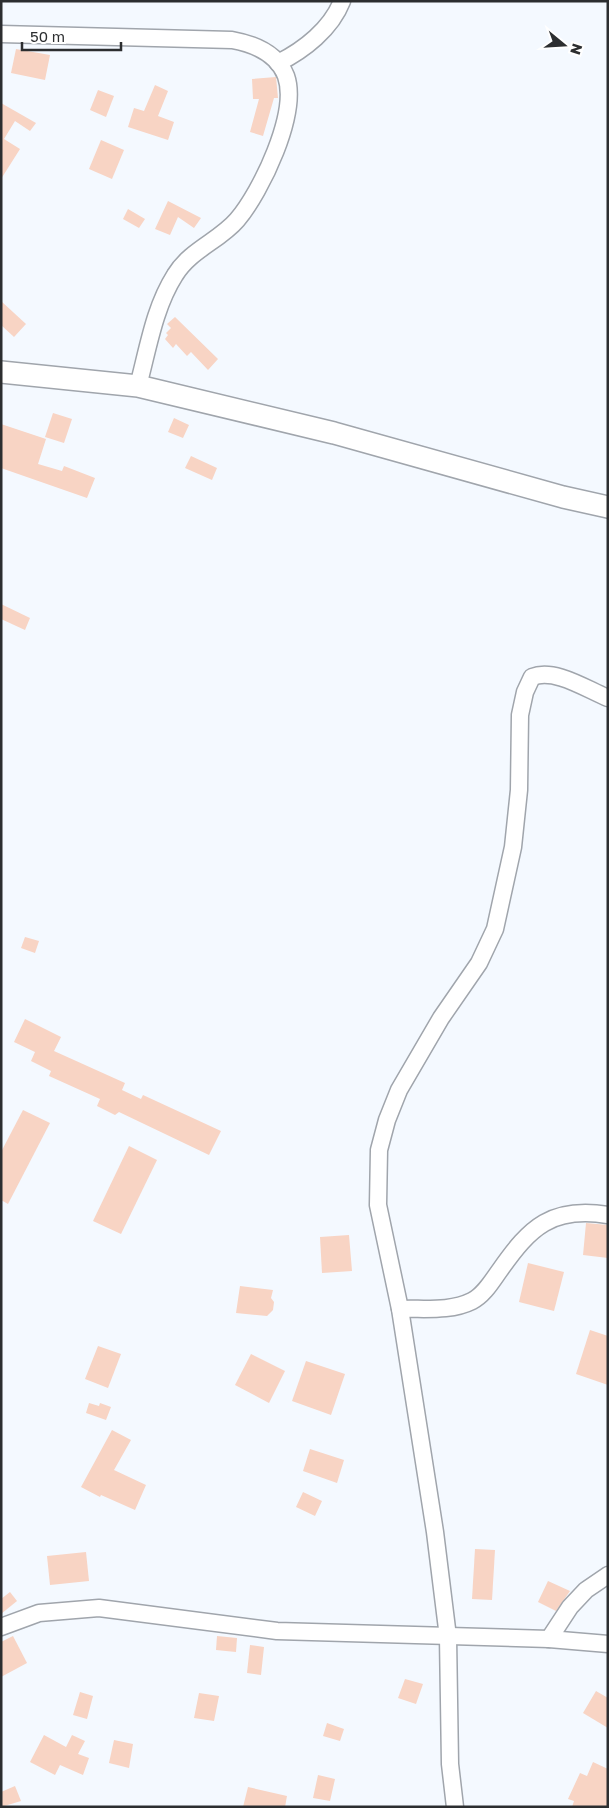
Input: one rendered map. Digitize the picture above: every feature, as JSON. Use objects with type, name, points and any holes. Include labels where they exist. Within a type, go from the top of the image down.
[{"type":"main road","points":[[1,372],[138,386],[334,433],[563,498],[608,507]]},
{"type":"street","points":[[278,63],[299,53],[337,14],[342,1]]},
{"type":"street","points":[[1,34],[232,40],[254,44],[268,53],[278,63],[286,77],[287,94],[281,136],[272,162],[237,220],[222,234],[201,247],[176,272],[164,294],[158,311],[138,386]]},
{"type":"street","points":[[455,1807],[450,1764],[448,1637],[435,1532],[400,1309],[378,1205],[379,1150],[387,1120],[399,1090],[441,1018],[479,963],[495,930],[513,847],[519,790],[520,715],[525,692],[532,677],[542,673],[564,679],[608,698]]},
{"type":"street","points":[[400,1309],[455,1308],[473,1300],[487,1288],[521,1241],[543,1223],[566,1213],[589,1212],[608,1215]]},
{"type":"street","points":[[549,1639],[570,1606],[586,1590],[608,1575]]},
{"type":"street","points":[[1,1627],[39,1613],[99,1608],[277,1631],[549,1639],[608,1644]]},
{"type":"building","points":[[16,49],[50,55],[45,80],[11,73]]},
{"type":"building","points":[[276,77],[278,98],[274,98],[263,136],[250,132],[259,99],[253,99],[252,79]]},
{"type":"building","points":[[155,85],[168,91],[158,116],[174,122],[168,140],[128,127],[134,108],[144,111]]},
{"type":"building","points":[[98,90],[114,96],[106,117],[90,110]]},
{"type":"building","points":[[1,103],[36,123],[30,131],[15,121],[4,139],[20,149],[1,179]]},
{"type":"building","points":[[101,140],[124,150],[112,179],[89,169]]},
{"type":"building","points":[[168,201],[201,218],[194,228],[178,217],[170,235],[155,229]]},
{"type":"building","points":[[128,209],[145,219],[139,228],[123,219]]},
{"type":"building","points":[[1,301],[26,324],[14,337],[1,325]]},
{"type":"building","points":[[175,317],[218,359],[208,370],[191,352],[187,356],[176,344],[173,348],[165,339],[168,335],[166,333],[171,328],[167,324]]},
{"type":"building","points":[[53,413],[72,419],[64,443],[45,437]]},
{"type":"building","points":[[174,418],[189,425],[183,438],[168,432]]},
{"type":"building","points":[[1,424],[46,439],[38,464],[62,471],[64,466],[95,478],[87,498],[1,468]]},
{"type":"building","points":[[191,456],[217,468],[212,480],[185,468]]},
{"type":"building","points":[[1,604],[30,618],[25,630],[1,619]]},
{"type":"building","points":[[25,937],[39,941],[35,953],[21,948]]},
{"type":"building","points":[[25,1019],[61,1037],[54,1051],[125,1083],[122,1090],[141,1099],[143,1095],[221,1131],[209,1155],[119,1112],[115,1115],[97,1106],[100,1099],[49,1076],[51,1071],[31,1061],[35,1052],[14,1042]]},
{"type":"building","points":[[23,1110],[50,1123],[8,1204],[1,1200],[1,1152]]},
{"type":"building","points":[[129,1146],[157,1160],[121,1234],[93,1221]]},
{"type":"building","points":[[586,1223],[608,1225],[608,1258],[583,1255]]},
{"type":"building","points":[[349,1235],[352,1271],[322,1273],[320,1237]]},
{"type":"building","points":[[528,1263],[564,1272],[554,1311],[519,1302]]},
{"type":"building","points":[[240,1286],[273,1290],[271,1298],[274,1302],[273,1310],[267,1316],[236,1313]]},
{"type":"building","points":[[590,1330],[608,1336],[608,1385],[576,1374]]},
{"type":"building","points":[[98,1346],[121,1354],[108,1388],[85,1379]]},
{"type":"building","points":[[251,1354],[285,1371],[269,1403],[235,1385]]},
{"type":"building","points":[[306,1361],[345,1374],[331,1415],[292,1401]]},
{"type":"building","points":[[89,1403],[99,1406],[100,1403],[111,1407],[106,1420],[86,1413]]},
{"type":"building","points":[[112,1430],[131,1440],[114,1470],[146,1485],[135,1510],[101,1495],[100,1497],[81,1487]]},
{"type":"building","points":[[310,1449],[344,1460],[337,1483],[303,1471]]},
{"type":"building","points":[[303,1492],[322,1501],[315,1516],[296,1507]]},
{"type":"building","points":[[475,1549],[495,1550],[492,1600],[472,1599]]},
{"type":"building","points":[[86,1552],[89,1581],[50,1585],[47,1556]]},
{"type":"building","points":[[548,1581],[570,1591],[556,1611],[538,1602]]},
{"type":"building","points":[[10,1592],[17,1601],[1,1614],[1,1599]]},
{"type":"building","points":[[13,1636],[27,1663],[1,1677],[1,1642]]},
{"type":"building","points":[[217,1636],[237,1638],[236,1652],[216,1650]]},
{"type":"building","points":[[250,1645],[264,1647],[261,1675],[247,1673]]},
{"type":"building","points":[[405,1679],[423,1684],[416,1704],[398,1698]]},
{"type":"building","points":[[596,1691],[608,1698],[608,1728],[583,1713]]},
{"type":"building","points":[[80,1692],[93,1696],[87,1719],[73,1715]]},
{"type":"building","points":[[199,1693],[219,1696],[214,1721],[194,1718]]},
{"type":"building","points":[[327,1723],[344,1729],[340,1741],[323,1736]]},
{"type":"building","points":[[44,1735],[66,1747],[72,1735],[85,1741],[78,1754],[89,1758],[83,1775],[60,1765],[55,1775],[30,1762]]},
{"type":"building","points":[[114,1740],[133,1744],[129,1768],[109,1763]]},
{"type":"building","points":[[593,1762],[608,1769],[608,1807],[572,1807],[574,1801],[568,1799],[580,1773],[587,1776]]},
{"type":"building","points":[[318,1775],[335,1779],[330,1801],[313,1798]]},
{"type":"building","points":[[15,1786],[21,1801],[1,1807],[1,1792]]},
{"type":"building","points":[[248,1787],[287,1796],[285,1807],[243,1807]]}]
